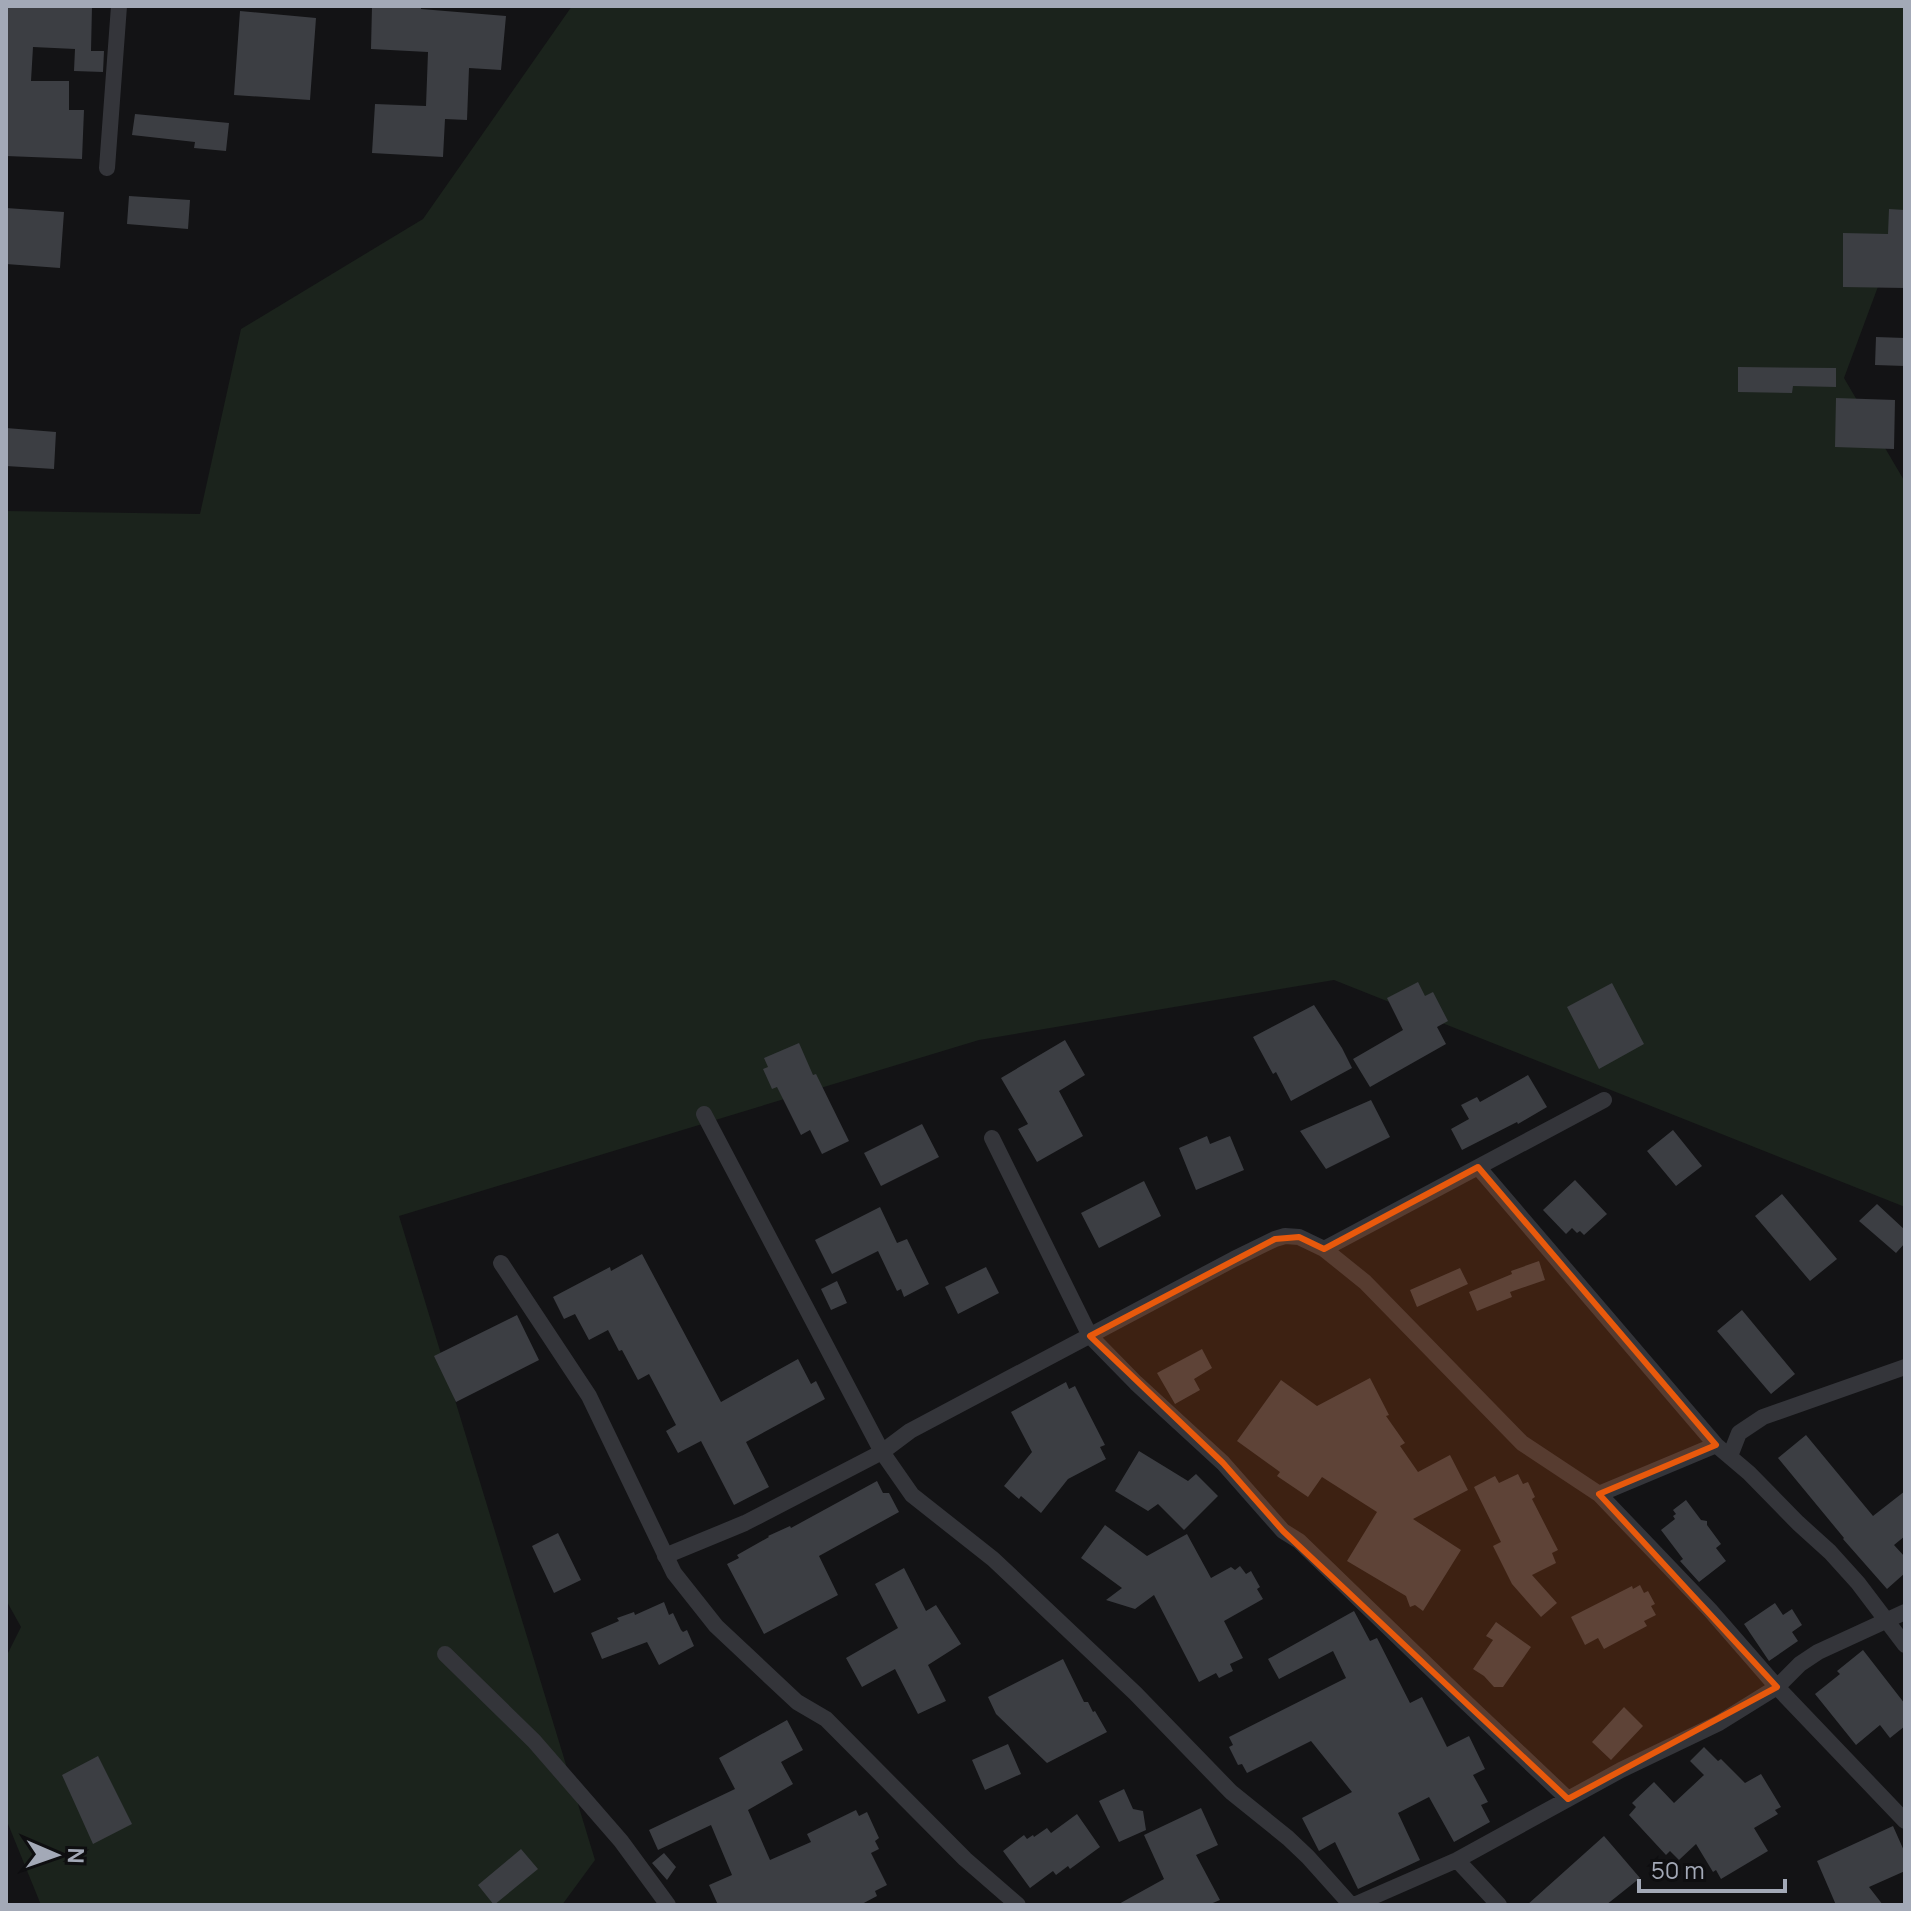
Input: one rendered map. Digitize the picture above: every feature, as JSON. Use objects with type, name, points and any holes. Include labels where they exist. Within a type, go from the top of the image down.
[{"type":"street","points":[[107,168],[119,6]]},
{"type":"street","points":[[1324,1249],[1604,1100]]},
{"type":"street","points":[[704,1114],[882,1452],[912,1495],[993,1559],[1135,1693],[1231,1792],[1308,1857],[1353,1905],[1457,1860],[1621,1770],[1719,1723],[1777,1687],[1800,1664],[1818,1652],[1905,1612]]},
{"type":"street","points":[[992,1138],[1090,1336],[1232,1472],[1283,1531],[1299,1541],[1568,1799]]},
{"type":"street","points":[[1478,1167],[1716,1445],[1830,1552],[1905,1645]]},
{"type":"street","points":[[665,1556],[745,1523],[882,1452],[910,1431],[1234,1259],[1275,1239],[1299,1237],[1324,1249],[1365,1282],[1522,1443],[1599,1494],[1905,1821]]},
{"type":"street","points":[[501,1263],[589,1396],[674,1573],[716,1626],[797,1702],[826,1719],[965,1859],[1018,1905]]},
{"type":"street","points":[[1730,1456],[1739,1433],[1763,1417],[1905,1367]]},
{"type":"street","points":[[1599,1494],[1716,1445]]},
{"type":"street","points":[[445,1654],[534,1741],[621,1841],[668,1905]]},
{"type":"street","points":[[1457,1860],[1499,1905]]},
{"type":"highlighted area","points":[[1478,1167],[1716,1445],[1599,1494],[1777,1687],[1568,1799],[1283,1531],[1223,1463],[1090,1336],[1275,1239],[1299,1237],[1324,1249]]},
{"type":"shaded area","points":[[572,6],[1905,6],[1905,214],[1844,378],[1905,482],[1905,1207],[1334,980],[979,1040],[399,1216],[595,1860],[562,1905],[41,1905],[6,1819],[6,1657],[21,1627],[6,1600],[6,511],[200,514],[241,329],[423,219]]},
{"type":"building","points":[[6,6],[92,6],[91,51],[104,51],[103,72],[74,71],[75,49],[33,47],[31,81],[69,81],[69,110],[84,110],[82,159],[6,156]]},
{"type":"building","points":[[372,6],[421,7],[506,16],[501,70],[469,68],[467,120],[445,119],[443,157],[372,153],[375,104],[426,106],[428,52],[371,49]]},
{"type":"building","points":[[240,11],[316,18],[310,100],[234,95]]},
{"type":"building","points":[[135,114],[229,123],[226,151],[194,148],[195,142],[132,135]]},
{"type":"building","points":[[129,196],[190,200],[188,229],[127,224]]},
{"type":"building","points":[[6,208],[64,212],[60,268],[6,264]]},
{"type":"building","points":[[1889,209],[1905,210],[1905,288],[1843,287],[1843,233],[1888,234]]},
{"type":"building","points":[[1876,337],[1905,338],[1905,366],[1875,365]]},
{"type":"building","points":[[1738,367],[1836,368],[1836,387],[1793,386],[1792,393],[1738,392]]},
{"type":"building","points":[[1836,398],[1895,400],[1894,449],[1835,447]]},
{"type":"building","points":[[6,428],[56,432],[54,469],[6,466]]},
{"type":"building","points":[[1418,982],[1425,996],[1433,992],[1448,1021],[1437,1027],[1446,1044],[1370,1087],[1353,1059],[1403,1030],[1387,998]]},
{"type":"building","points":[[1612,983],[1644,1044],[1599,1069],[1567,1007]]},
{"type":"building","points":[[1314,1005],[1352,1068],[1291,1101],[1253,1037]]},
{"type":"building","points":[[1065,1040],[1085,1075],[1059,1091],[1083,1136],[1037,1162],[1018,1129],[1028,1124],[1001,1078]]},
{"type":"building","points":[[799,1043],[849,1141],[822,1154],[810,1130],[801,1135],[777,1087],[772,1089],[763,1069],[768,1067],[764,1058]]},
{"type":"building","points":[[1528,1075],[1547,1107],[1462,1150],[1451,1129],[1469,1119],[1461,1105],[1477,1097],[1480,1102]]},
{"type":"building","points":[[1371,1100],[1390,1137],[1326,1169],[1300,1131]]},
{"type":"building","points":[[922,1124],[939,1157],[881,1186],[864,1153]]},
{"type":"building","points":[[1673,1130],[1702,1166],[1676,1186],[1647,1151]]},
{"type":"building","points":[[1207,1136],[1210,1144],[1230,1136],[1244,1170],[1196,1190],[1179,1148]]},
{"type":"building","points":[[1575,1180],[1607,1214],[1584,1235],[1572,1228],[1566,1234],[1543,1210]]},
{"type":"building","points":[[1144,1181],[1161,1216],[1099,1248],[1081,1213]]},
{"type":"building","points":[[1782,1194],[1837,1259],[1810,1281],[1755,1216]]},
{"type":"building","points":[[1877,1204],[1905,1230],[1905,1243],[1896,1253],[1859,1221]]},
{"type":"building","points":[[880,1207],[897,1243],[907,1239],[929,1284],[904,1297],[901,1289],[897,1291],[878,1251],[832,1274],[815,1240]]},
{"type":"building","points":[[642,1254],[721,1402],[798,1359],[811,1384],[816,1381],[825,1399],[746,1442],[769,1487],[734,1505],[701,1441],[678,1453],[666,1431],[676,1425],[649,1374],[638,1380],[608,1330],[589,1340],[575,1314],[564,1319],[553,1297]]},
{"type":"building","points":[[1539,1261],[1545,1280],[1510,1292],[1512,1297],[1477,1311],[1469,1292]]},
{"type":"building","points":[[986,1267],[999,1293],[958,1314],[945,1287]]},
{"type":"building","points":[[1460,1268],[1468,1284],[1417,1307],[1410,1290]]},
{"type":"building","points":[[837,1281],[847,1303],[831,1310],[821,1289]]},
{"type":"building","points":[[1742,1310],[1795,1374],[1771,1394],[1717,1331]]},
{"type":"building","points":[[517,1315],[539,1360],[456,1402],[434,1356]]},
{"type":"building","points":[[1202,1349],[1212,1368],[1194,1379],[1200,1390],[1175,1404],[1157,1373]]},
{"type":"building","points":[[1370,1378],[1389,1415],[1386,1416],[1405,1443],[1400,1446],[1418,1472],[1450,1455],[1468,1490],[1413,1519],[1461,1550],[1423,1611],[1415,1605],[1410,1607],[1406,1596],[1347,1561],[1377,1512],[1322,1477],[1308,1497],[1277,1476],[1280,1472],[1237,1441],[1281,1380],[1317,1406]]},
{"type":"building","points":[[1066,1382],[1069,1389],[1075,1386],[1105,1445],[1100,1447],[1106,1459],[1068,1479],[1041,1513],[1004,1486],[1032,1452],[1011,1412]]},
{"type":"building","points":[[1806,1435],[1873,1516],[1905,1491],[1905,1536],[1894,1545],[1905,1557],[1905,1573],[1887,1589],[1778,1458]]},
{"type":"building","points":[[1139,1451],[1188,1481],[1196,1474],[1218,1496],[1184,1530],[1158,1504],[1148,1511],[1115,1491]]},
{"type":"building","points":[[1518,1474],[1523,1484],[1528,1482],[1535,1497],[1532,1499],[1558,1550],[1552,1553],[1556,1563],[1532,1575],[1557,1603],[1541,1617],[1512,1584],[1493,1546],[1501,1542],[1474,1487],[1495,1476],[1499,1483]]},
{"type":"building","points":[[877,1481],[883,1493],[889,1493],[899,1512],[819,1556],[838,1595],[764,1634],[727,1564],[768,1536],[791,1528]]},
{"type":"building","points":[[1686,1500],[1701,1520],[1707,1521],[1721,1544],[1716,1548],[1726,1561],[1699,1582],[1680,1561],[1683,1559],[1661,1530],[1675,1519],[1673,1510]]},
{"type":"building","points":[[1105,1525],[1147,1556],[1187,1534],[1211,1578],[1231,1567],[1235,1570],[1240,1566],[1246,1574],[1251,1571],[1263,1599],[1224,1621],[1243,1658],[1230,1664],[1233,1671],[1219,1678],[1216,1673],[1199,1682],[1154,1595],[1135,1609],[1106,1600],[1122,1588],[1081,1558]]},
{"type":"building","points":[[558,1533],[581,1580],[554,1593],[532,1546]]},
{"type":"building","points":[[904,1568],[926,1611],[936,1605],[961,1644],[928,1665],[946,1701],[918,1714],[895,1669],[862,1687],[846,1658],[898,1628],[875,1584]]},
{"type":"building","points":[[1640,1585],[1644,1593],[1648,1591],[1655,1604],[1651,1606],[1656,1615],[1644,1621],[1647,1626],[1604,1649],[1598,1638],[1585,1645],[1571,1617],[1632,1586],[1633,1589]]},
{"type":"building","points":[[664,1602],[669,1615],[673,1613],[681,1630],[687,1630],[694,1646],[659,1665],[647,1642],[602,1659],[591,1633],[619,1621],[617,1618],[634,1612],[635,1615]]},
{"type":"building","points":[[1775,1603],[1783,1615],[1792,1609],[1802,1625],[1792,1632],[1798,1641],[1769,1661],[1744,1624]]},
{"type":"building","points":[[1354,1611],[1370,1641],[1377,1638],[1410,1703],[1422,1697],[1447,1747],[1469,1736],[1485,1769],[1473,1775],[1488,1802],[1481,1805],[1490,1822],[1454,1842],[1429,1797],[1398,1813],[1420,1860],[1358,1889],[1335,1842],[1319,1851],[1302,1818],[1352,1792],[1311,1741],[1247,1773],[1242,1764],[1238,1765],[1229,1747],[1233,1745],[1229,1737],[1346,1678],[1333,1651],[1279,1679],[1268,1659]]},
{"type":"building","points":[[1496,1622],[1531,1647],[1503,1687],[1494,1687],[1473,1669],[1493,1640],[1486,1636]]},
{"type":"building","points":[[1863,1650],[1905,1704],[1905,1726],[1890,1738],[1880,1725],[1856,1745],[1815,1694]]},
{"type":"building","points":[[1063,1659],[1084,1702],[1088,1702],[1095,1711],[1107,1732],[1047,1763],[996,1714],[988,1697]]},
{"type":"building","points":[[1624,1707],[1643,1726],[1611,1760],[1592,1742]]},
{"type":"building","points":[[787,1720],[803,1750],[781,1762],[793,1784],[748,1810],[770,1860],[811,1842],[807,1834],[856,1810],[859,1816],[867,1812],[879,1838],[875,1841],[879,1849],[871,1853],[887,1885],[875,1891],[877,1896],[860,1905],[718,1905],[709,1885],[732,1875],[711,1825],[658,1850],[649,1830],[735,1789],[719,1758]]},
{"type":"building","points":[[1008,1744],[1021,1774],[985,1790],[972,1760]]},
{"type":"building","points":[[1704,1747],[1745,1783],[1761,1774],[1781,1807],[1775,1810],[1778,1814],[1754,1828],[1768,1851],[1721,1879],[1716,1870],[1713,1872],[1696,1844],[1679,1860],[1670,1851],[1666,1855],[1629,1815],[1636,1807],[1632,1803],[1654,1782],[1674,1803],[1704,1775],[1690,1761]]},
{"type":"building","points":[[98,1756],[132,1824],[93,1844],[62,1775]]},
{"type":"building","points":[[1124,1789],[1133,1809],[1143,1811],[1146,1830],[1119,1842],[1099,1801]]},
{"type":"building","points":[[1201,1808],[1218,1845],[1196,1855],[1220,1900],[1208,1905],[1117,1905],[1164,1879],[1144,1835]]},
{"type":"building","points":[[1077,1814],[1100,1847],[1070,1869],[1068,1866],[1056,1875],[1053,1871],[1030,1888],[1003,1851],[1024,1835],[1027,1839],[1034,1837],[1047,1828],[1051,1833]]},
{"type":"building","points":[[1893,1826],[1905,1853],[1905,1871],[1869,1887],[1883,1905],[1836,1905],[1817,1861]]},
{"type":"building","points":[[1604,1836],[1640,1878],[1606,1905],[1527,1905]]},
{"type":"building","points":[[521,1849],[538,1869],[494,1905],[478,1885]]},
{"type":"building","points":[[664,1853],[676,1867],[667,1880],[652,1863]]}]
